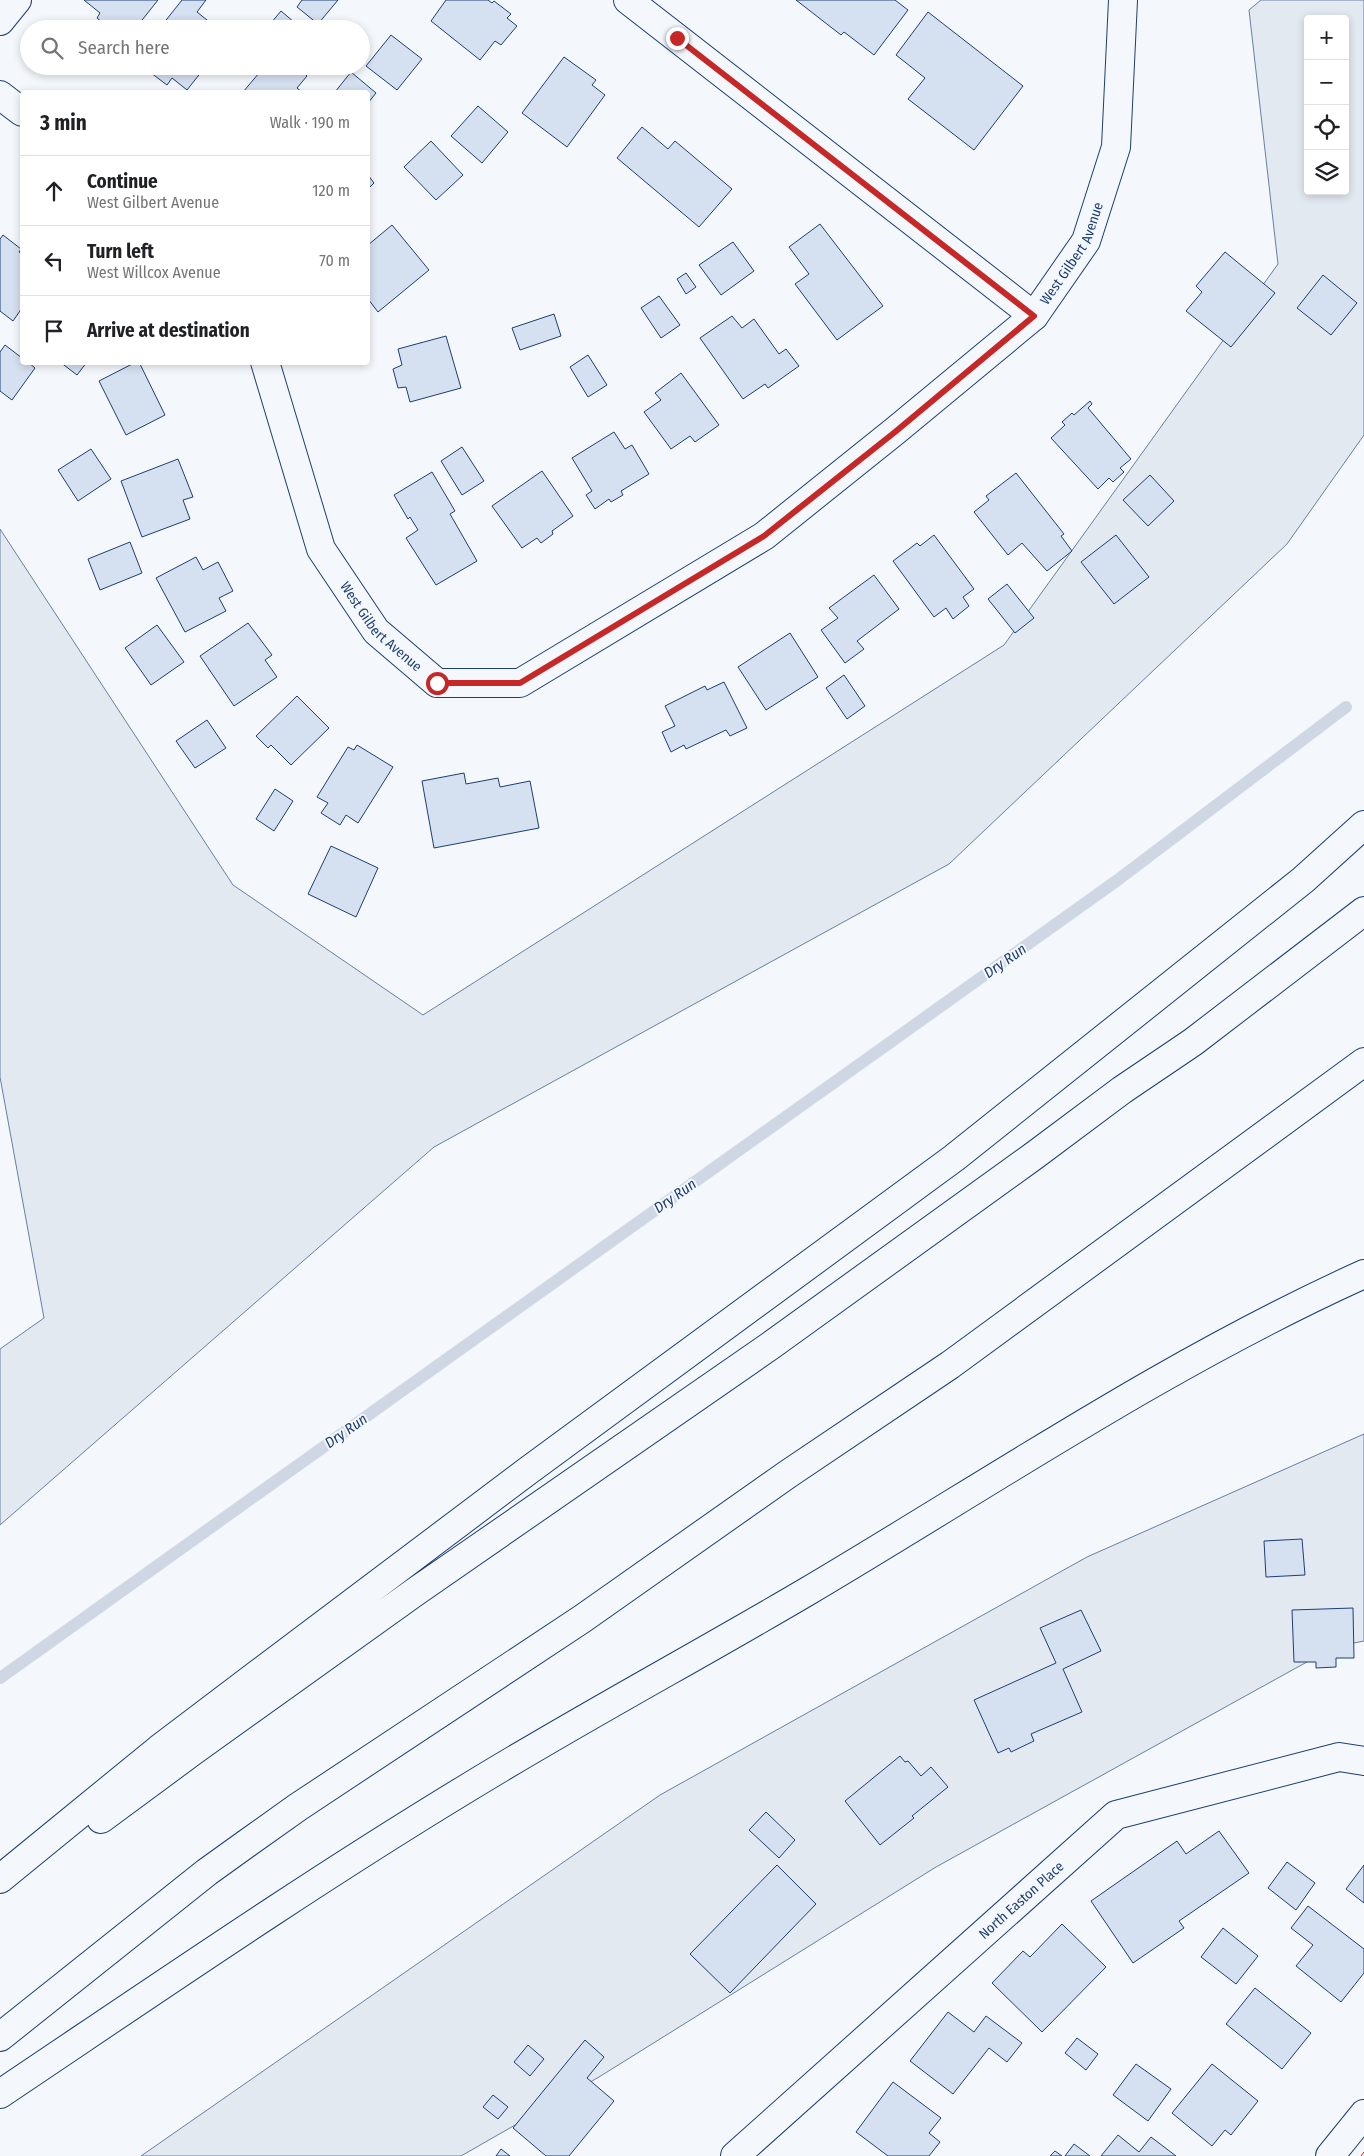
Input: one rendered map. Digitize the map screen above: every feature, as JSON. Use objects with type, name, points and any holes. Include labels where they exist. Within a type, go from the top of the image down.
[{"type":"main road","points":[[0,22],[16,0]]},
{"type":"main road","points":[[628,0],[1034,316]]},
{"type":"main road","name":"West Gilbert Avenue","points":[[266,365],[321,550],[376,631],[437,683],[520,683],[764,536],[895,432],[1034,316],[1086,241],[1116,147],[1123,0]]},
{"type":"main road","points":[[0,95],[20,110]]},
{"type":"main road","points":[[0,1879],[159,1749],[258,1674],[529,1470],[954,1158],[1303,880],[1364,824]]},
{"type":"main road","points":[[0,1894],[225,1728],[415,1592],[762,1351],[1035,1155],[1122,1090],[1193,1042],[1364,911]]},
{"type":"main road","points":[[0,2037],[207,1872],[306,1801],[582,1620],[780,1479],[950,1365],[1364,1062]]},
{"type":"main road","points":[[0,2094],[193,1965],[478,1781],[806,1592],[1181,1367],[1282,1312],[1364,1274]]},
{"type":"main road","name":"North Easton Place","points":[[735,2156],[1116,1815],[1339,1756],[1364,1761]]},
{"type":"main road","points":[[1330,2156],[1364,2114]]},
{"type":"shaded area","points":[[1261,0],[1364,0],[1364,435],[1287,544],[949,864],[434,1147],[0,1525],[0,1349],[44,1318],[0,1077],[0,529],[233,885],[423,1015],[1004,645],[1278,264],[1249,10]]},
{"type":"shaded area","points":[[1364,1434],[1364,1641],[1334,1647],[936,1867],[599,2077],[461,2156],[141,2156],[660,1795],[1087,1557]]},
{"type":"building","points":[[84,0],[158,0],[142,20],[99,20],[97,18],[100,13]]},
{"type":"building","points":[[182,0],[206,0],[197,12],[207,20],[166,20]]},
{"type":"building","points":[[302,0],[338,0],[321,20],[313,20],[297,7]]},
{"type":"building","points":[[446,0],[488,0],[492,3],[494,1],[511,14],[507,18],[517,26],[501,45],[495,41],[480,60],[431,21]]},
{"type":"building","points":[[796,0],[895,0],[908,10],[874,55],[844,32],[841,35]]},
{"type":"building","points":[[281,11],[292,20],[274,20]]},
{"type":"building","points":[[928,12],[1023,86],[974,150],[908,99],[925,78],[896,55]]},
{"type":"building","points":[[391,35],[422,59],[397,90],[370,69],[370,61]]},
{"type":"building","points":[[564,57],[596,80],[592,85],[605,95],[567,147],[522,113]]},
{"type":"building","points":[[154,75],[199,75],[187,90],[172,78],[167,85]]},
{"type":"building","points":[[257,75],[307,76],[297,88],[300,90],[245,90]]},
{"type":"building","points":[[349,75],[355,75],[376,93],[370,100],[370,90],[337,90]]},
{"type":"building","points":[[478,106],[508,132],[482,163],[451,136]]},
{"type":"building","points":[[642,127],[668,149],[675,141],[732,189],[699,227],[617,158]]},
{"type":"building","points":[[431,141],[463,175],[436,200],[404,167]]},
{"type":"building","points":[[370,178],[374,183],[370,187]]},
{"type":"building","points":[[820,224],[883,306],[837,340],[795,284],[809,274],[789,247]]},
{"type":"building","points":[[392,225],[429,270],[378,312],[370,302],[370,243]]},
{"type":"building","points":[[3,235],[20,248],[20,311],[13,321],[0,311],[0,239]]},
{"type":"building","points":[[733,242],[754,271],[721,295],[699,265]]},
{"type":"building","points":[[1225,252],[1275,293],[1231,347],[1186,311],[1202,292],[1196,286]]},
{"type":"building","points":[[686,273],[696,287],[686,294],[677,279]]},
{"type":"building","points":[[1323,275],[1357,303],[1331,335],[1297,308]]},
{"type":"building","points":[[659,296],[680,325],[661,338],[641,308]]},
{"type":"building","points":[[554,314],[561,336],[520,350],[512,328]]},
{"type":"building","points":[[732,316],[742,328],[754,319],[779,354],[786,349],[799,366],[768,388],[765,384],[743,399],[700,338]]},
{"type":"building","points":[[446,336],[461,388],[410,402],[406,387],[398,388],[393,369],[402,365],[398,349]]},
{"type":"building","points":[[5,345],[20,356],[20,365],[32,365],[35,368],[12,400],[0,391],[0,352]]},
{"type":"building","points":[[588,355],[607,385],[588,397],[570,367]]},
{"type":"building","points":[[64,365],[85,365],[77,375]]},
{"type":"building","points":[[130,365],[140,365],[165,415],[126,435],[99,381]]},
{"type":"building","points":[[681,373],[719,425],[695,442],[690,436],[671,449],[644,412],[661,400],[655,393]]},
{"type":"building","points":[[1090,401],[1092,404],[1088,408],[1131,459],[1120,468],[1124,472],[1113,482],[1109,478],[1098,489],[1051,438],[1065,425],[1062,422],[1072,413],[1074,415]]},
{"type":"building","points":[[614,432],[625,449],[632,445],[649,474],[621,491],[623,495],[611,502],[609,499],[595,509],[586,495],[592,491],[572,458]]},
{"type":"building","points":[[462,447],[484,481],[462,495],[441,461]]},
{"type":"building","points":[[91,449],[111,479],[78,501],[58,470]]},
{"type":"building","points":[[178,459],[193,497],[183,500],[190,519],[142,537],[121,481]]},
{"type":"building","points":[[542,471],[573,516],[552,531],[553,534],[541,543],[537,538],[522,548],[492,506]]},
{"type":"building","points":[[432,472],[455,511],[450,514],[477,561],[436,585],[406,538],[418,530],[410,517],[408,519],[394,495]]},
{"type":"building","points":[[1016,473],[1064,534],[1061,536],[1072,551],[1047,571],[1022,543],[1008,555],[974,512],[989,500],[986,496]]},
{"type":"building","points":[[1150,475],[1174,501],[1148,526],[1123,500]]},
{"type":"building","points":[[934,535],[974,589],[963,597],[969,606],[953,619],[946,608],[934,617],[893,561],[917,543],[920,546]]},
{"type":"building","points":[[1116,535],[1149,577],[1114,604],[1081,562]]},
{"type":"building","points":[[130,542],[142,573],[100,590],[88,559]]},
{"type":"building","points":[[196,557],[203,570],[218,562],[233,591],[219,598],[226,611],[185,632],[156,578]]},
{"type":"building","points":[[874,575],[899,609],[857,641],[864,649],[845,663],[821,630],[838,618],[829,608]]},
{"type":"building","points":[[1007,584],[1034,618],[1015,633],[988,599]]},
{"type":"building","points":[[248,623],[272,655],[265,660],[277,677],[234,706],[200,656]]},
{"type":"building","points":[[157,625],[184,662],[151,685],[125,648]]},
{"type":"building","points":[[790,633],[818,677],[766,710],[738,667]]},
{"type":"building","points":[[844,675],[865,706],[847,719],[826,688]]},
{"type":"building","points":[[724,682],[747,728],[730,736],[726,730],[686,749],[684,745],[671,752],[662,732],[675,726],[665,706],[705,686],[707,690]]},
{"type":"building","points":[[297,696],[329,728],[291,765],[271,745],[268,748],[256,736]]},
{"type":"building","points":[[207,720],[226,748],[195,768],[176,741]]},
{"type":"building","points":[[357,745],[393,767],[358,823],[346,815],[340,825],[321,813],[328,803],[317,797],[348,747],[354,750]]},
{"type":"building","points":[[464,773],[466,784],[498,778],[500,787],[530,781],[539,828],[434,848],[422,781]]},
{"type":"building","points":[[275,789],[293,801],[274,831],[256,819]]},
{"type":"building","points":[[331,846],[378,868],[356,917],[308,894]]},
{"type":"building","points":[[1302,1539],[1305,1575],[1266,1577],[1264,1541]]},
{"type":"building","points":[[1353,1608],[1354,1658],[1336,1658],[1336,1667],[1316,1668],[1316,1662],[1294,1662],[1292,1610]]},
{"type":"building","points":[[1081,1610],[1101,1651],[1063,1669],[1082,1712],[1031,1734],[1034,1741],[1011,1752],[1009,1748],[998,1753],[974,1700],[1056,1663],[1040,1628]]},
{"type":"building","points":[[900,1756],[905,1762],[908,1761],[921,1776],[931,1767],[948,1787],[912,1816],[914,1818],[880,1845],[845,1801]]},
{"type":"building","points":[[766,1812],[795,1840],[779,1858],[749,1830]]},
{"type":"building","points":[[1219,1831],[1249,1873],[1179,1921],[1184,1928],[1133,1963],[1091,1901],[1177,1841],[1186,1854]]},
{"type":"building","points":[[1287,1862],[1315,1883],[1296,1910],[1268,1888]]},
{"type":"building","points":[[777,1865],[816,1904],[730,1993],[690,1954]]},
{"type":"building","points":[[1364,1865],[1364,1903],[1346,1889]]},
{"type":"building","points":[[1308,1906],[1364,1949],[1364,1973],[1341,2002],[1296,1966],[1313,1945],[1291,1928]]},
{"type":"building","points":[[1062,1924],[1106,1967],[1042,2032],[992,1983],[1023,1951],[1030,1957]]},
{"type":"building","points":[[1223,1928],[1258,1956],[1236,1984],[1201,1957]]},
{"type":"building","points":[[1255,1988],[1311,2033],[1282,2069],[1226,2024]]},
{"type":"building","points":[[948,2012],[974,2032],[986,2016],[1022,2043],[1007,2062],[989,2048],[953,2094],[910,2061]]},
{"type":"building","points":[[1077,2038],[1098,2054],[1086,2070],[1065,2053]]},
{"type":"building","points":[[585,2040],[604,2057],[587,2078],[614,2101],[569,2156],[546,2156],[513,2128]]},
{"type":"building","points":[[528,2045],[544,2059],[530,2076],[514,2062]]},
{"type":"building","points":[[1136,2064],[1171,2089],[1148,2121],[1113,2095]]},
{"type":"building","points":[[1212,2064],[1258,2101],[1231,2135],[1225,2130],[1212,2146],[1172,2113]]},
{"type":"building","points":[[893,2082],[941,2118],[929,2133],[940,2142],[929,2156],[888,2156],[856,2132]]},
{"type":"building","points":[[493,2095],[508,2107],[498,2119],[483,2107]]},
{"type":"building","points":[[1118,2135],[1139,2152],[1151,2137],[1176,2156],[1101,2156]]},
{"type":"building","points":[[1074,2144],[1090,2156],[1065,2156]]},
{"type":"building","points":[[501,2149],[510,2156],[496,2156]]},
{"type":"building","points":[[1055,2151],[1062,2156],[1050,2156]]},
{"type":"waterway","name":"Dry Run","points":[[0,1678],[1119,879],[1346,707]]},
{"type":"power","points":[[1361,2156],[1364,2152]]},
{"type":"route","points":[[437,683],[520,683],[764,536],[895,432],[1034,316],[677,38]]}]
